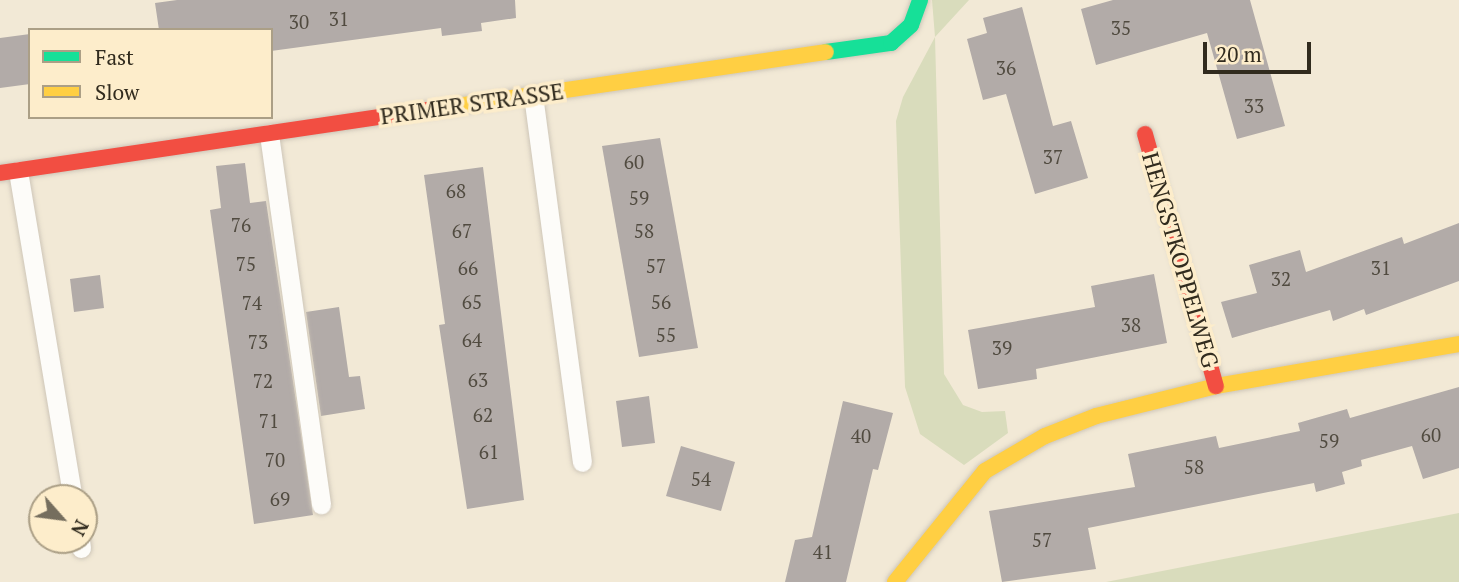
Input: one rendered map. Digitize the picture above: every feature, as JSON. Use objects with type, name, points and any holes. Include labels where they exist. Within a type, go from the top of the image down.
[{"type":"street","name":"PRIMER STRASSE","points":[[9,172],[891,43],[911,25],[920,1]]},
{"type":"street","name":"HENGSTKOPPELWEG","points":[[1145,134],[1216,386]]},
{"type":"street","name":"HENGSTKOPPELWEG","points":[[895,582],[985,471],[1045,436],[1096,416],[1216,386],[1459,344]]},
{"type":"lane","points":[[533,95],[582,462]]},
{"type":"lane","points":[[268,134],[321,504]]},
{"type":"lane","points":[[9,172],[70,484]]},
{"type":"green space","points":[[932,0],[969,0],[935,37]]},
{"type":"green space","points":[[935,37],[944,374],[963,405],[982,412],[1005,411],[1008,433],[964,465],[920,434],[905,387],[896,121],[903,97]]},
{"type":"green space","points":[[1459,513],[1459,582],[1106,582]]},
{"type":"building","points":[[177,0],[515,0],[516,18],[481,23],[482,31],[442,36],[441,28],[273,51],[273,28],[159,28],[155,3]]},
{"type":"building","points":[[1113,0],[1250,0],[1285,126],[1237,139],[1207,33],[1096,65],[1081,9]]},
{"type":"building","points":[[1022,7],[1053,126],[1071,121],[1088,178],[1035,194],[1006,94],[983,100],[967,39],[987,33],[983,18]]},
{"type":"building","points":[[28,34],[28,84],[0,88],[0,38]]},
{"type":"building","points":[[660,138],[698,348],[639,357],[602,146]]},
{"type":"building","points":[[245,163],[250,203],[266,201],[313,515],[254,524],[210,210],[221,208],[216,166]]},
{"type":"building","points":[[483,167],[524,500],[467,509],[439,325],[445,324],[424,175]]},
{"type":"building","points":[[1459,223],[1459,281],[1366,315],[1364,309],[1333,321],[1330,310],[1232,338],[1221,302],[1257,293],[1249,265],[1300,250],[1306,272],[1402,237],[1404,244]]},
{"type":"building","points":[[1154,274],[1167,343],[1036,369],[1037,379],[978,389],[968,330],[1095,307],[1091,286]]},
{"type":"building","points":[[100,275],[104,308],[74,312],[70,279]]},
{"type":"building","points":[[339,307],[349,377],[360,376],[365,409],[321,416],[306,312]]},
{"type":"building","points":[[1459,387],[1459,468],[1423,479],[1412,446],[1361,460],[1362,466],[1342,472],[1345,484],[1316,492],[1314,483],[1088,528],[1096,569],[1002,582],[989,511],[1135,487],[1128,454],[1216,436],[1219,448],[1300,431],[1298,423],[1347,409],[1350,418]]},
{"type":"building","points":[[649,396],[655,443],[622,447],[616,401]]},
{"type":"building","points":[[843,401],[893,413],[878,470],[873,469],[846,582],[785,582],[795,540],[812,537]]},
{"type":"building","points":[[681,446],[735,462],[721,511],[666,496]]},
{"type":"traffic: fast","points":[[826,52],[891,43],[911,25],[920,0]]},
{"type":"traffic: slow","points":[[429,110],[826,52]]},
{"type":"traffic: slow","points":[[895,582],[985,471],[1045,436],[1096,416],[1216,386],[1459,344]]},
{"type":"traffic: jam","points":[[0,173],[429,110]]},
{"type":"traffic: jam","points":[[1145,134],[1216,386]]}]
